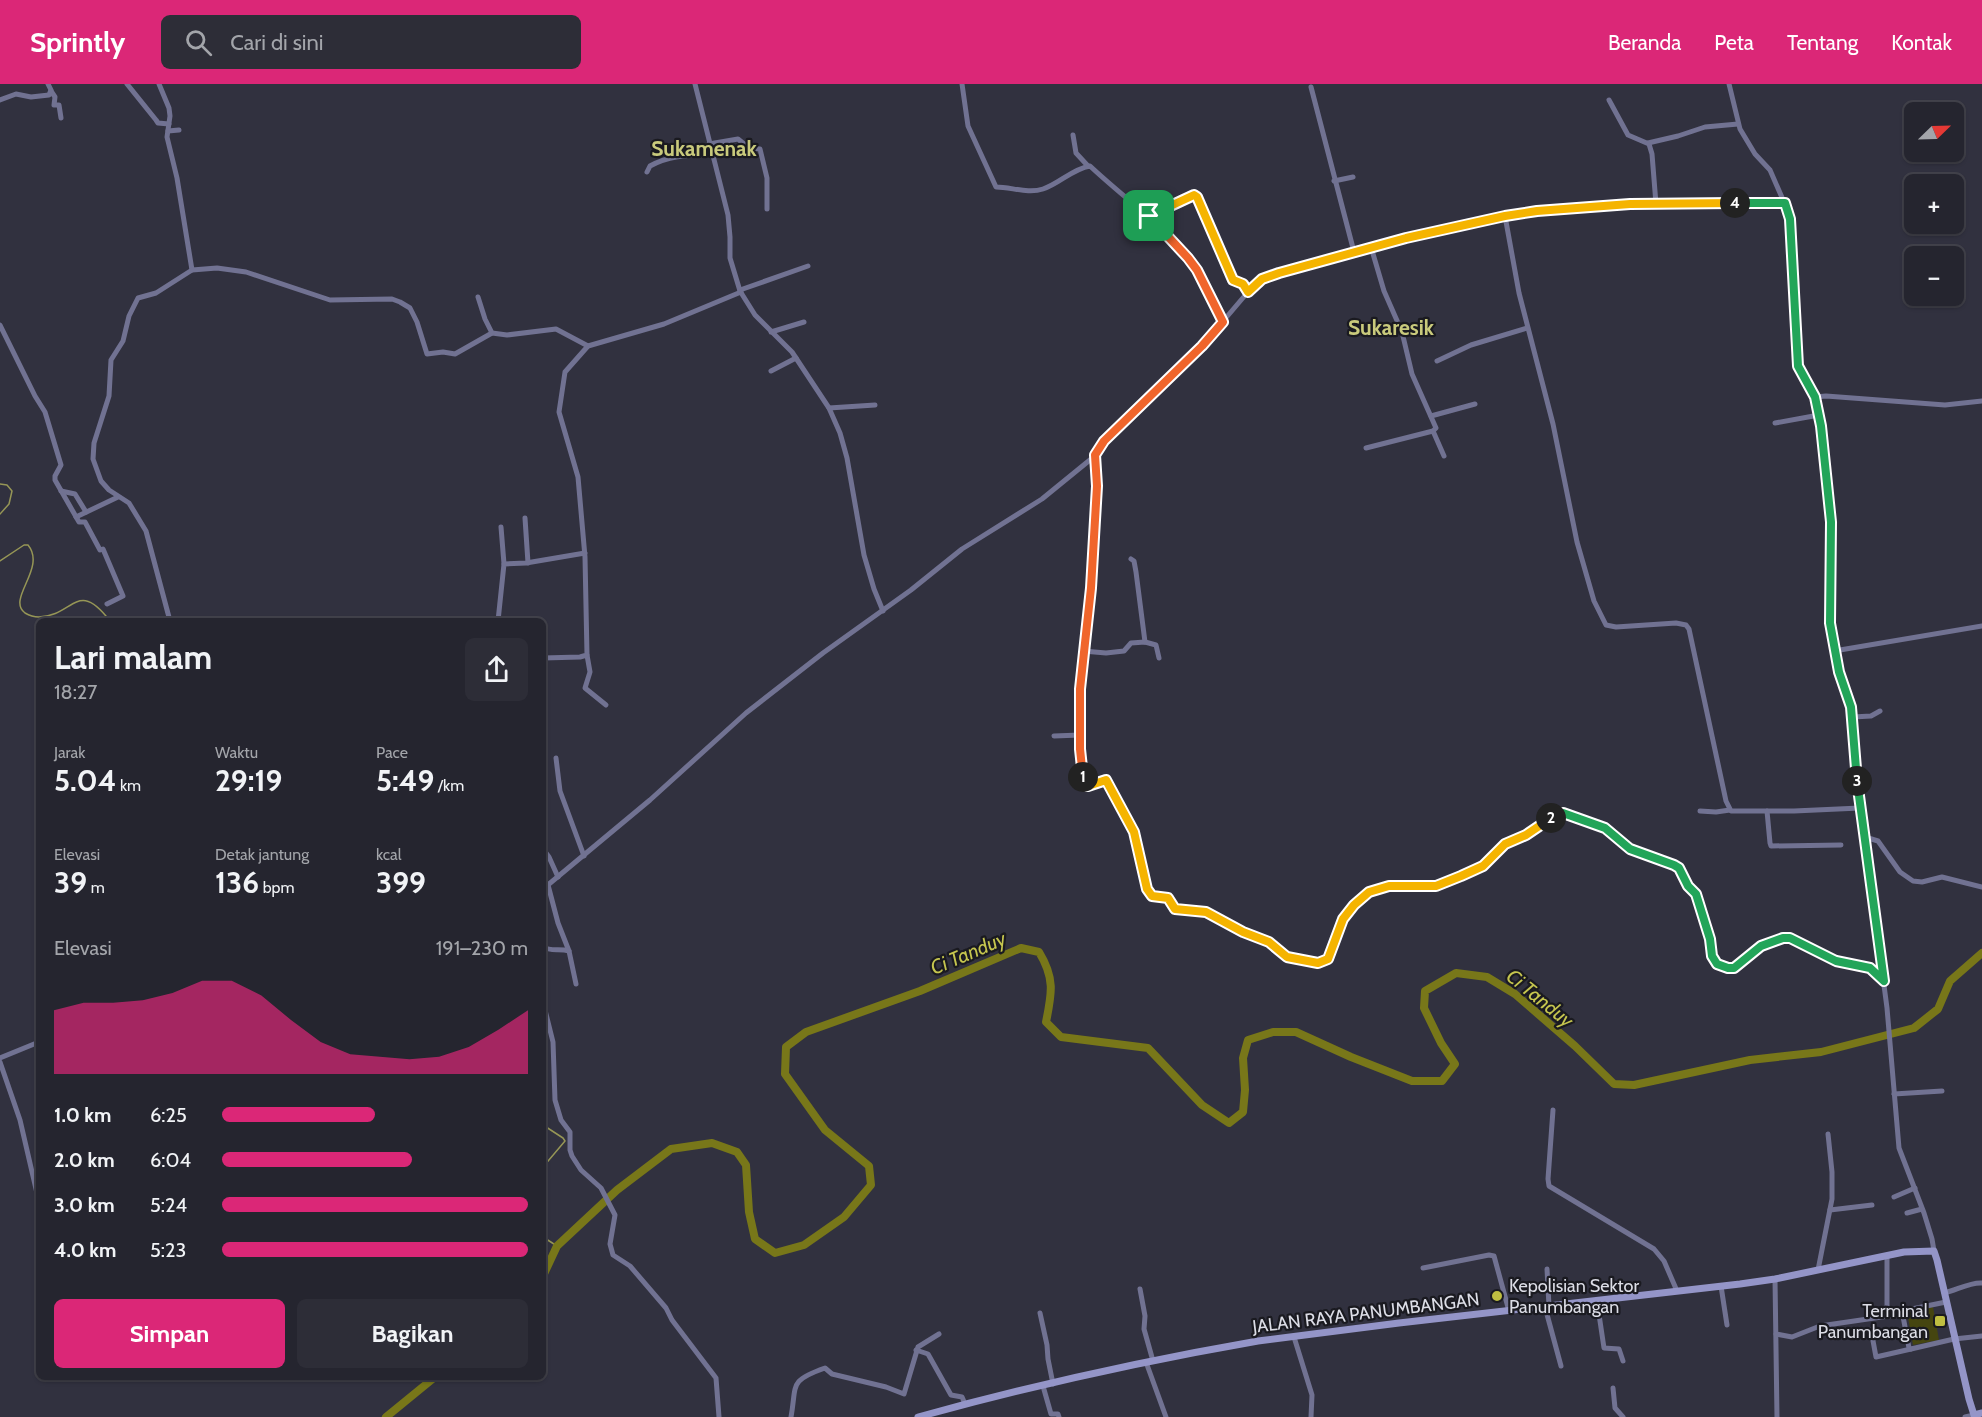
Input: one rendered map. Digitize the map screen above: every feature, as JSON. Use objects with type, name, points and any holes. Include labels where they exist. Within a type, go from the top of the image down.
[{"type":"main road","name":"JALAN RAYA PANUMBANGAN","points":[[923,1416],[965,1404],[1189,1353],[1294,1336],[1775,1280],[1887,1256],[1915,1251],[1934,1251]]},
{"type":"main road","points":[[1934,1251],[1954,1339],[1978,1414]]},
{"type":"street","points":[[48,84],[55,97],[54,105],[59,105],[61,118]]},
{"type":"street","points":[[127,84],[158,123],[179,130]]},
{"type":"street","points":[[159,84],[169,108],[168,144],[177,178],[192,270]]},
{"type":"street","points":[[695,84],[730,225],[730,258],[740,291],[751,309],[796,358],[829,408],[848,458],[864,555],[883,611]]},
{"type":"street","points":[[962,84],[971,136],[996,187],[1043,189],[1088,166]]},
{"type":"street","points":[[1729,84],[1743,136],[1770,170],[1790,219],[1798,366],[1815,397],[1819,415],[1831,522],[1829,596],[1834,651],[1853,717],[1860,808],[1884,981],[1901,1155],[1915,1188],[1934,1251]]},
{"type":"street","points":[[1311,87],[1354,252]]},
{"type":"street","points":[[0,100],[15,94],[31,97],[48,95],[51,91]]},
{"type":"street","points":[[1609,100],[1628,135],[1648,143],[1705,127],[1738,124]]},
{"type":"street","points":[[1073,135],[1076,153],[1088,166],[1149,216],[1188,258],[1197,270],[1223,322]]},
{"type":"street","points":[[710,144],[738,139],[749,148],[760,149],[767,178],[767,209]]},
{"type":"street","points":[[1648,143],[1652,154],[1656,204]]},
{"type":"street","points":[[647,172],[650,166],[672,158],[692,154],[712,154]]},
{"type":"street","points":[[1334,181],[1353,177]]},
{"type":"street","points":[[1149,216],[1194,195],[1197,197],[1233,280],[1243,284],[1248,292]]},
{"type":"street","points":[[576,984],[569,951],[546,887],[650,800],[746,713],[962,549],[1042,499],[1095,455],[1104,441],[1202,346],[1248,292],[1266,277],[1371,247],[1505,216],[1607,205],[1785,203]]},
{"type":"street","points":[[1505,216],[1527,328],[1553,424],[1577,542],[1599,611],[1609,627],[1676,623],[1686,625],[1691,632],[1695,664],[1730,810]]},
{"type":"street","points":[[1366,448],[1433,431],[1436,428],[1412,374],[1402,332],[1384,291],[1371,247]]},
{"type":"street","points":[[606,705],[585,688],[590,672],[587,655],[585,553],[578,477],[559,412],[565,372],[588,346],[663,324],[740,291],[808,266]]},
{"type":"street","points":[[169,618],[146,531],[129,503],[118,497],[100,481],[93,459],[94,443],[109,396],[111,360],[123,340],[135,301],[141,297],[156,293],[192,270],[227,268],[246,272],[330,300],[382,299],[400,302],[410,308],[416,318],[427,354],[442,352],[456,354],[492,333],[516,334],[556,329],[588,346]]},
{"type":"street","points":[[478,297],[492,333]]},
{"type":"street","points":[[771,332],[804,322]]},
{"type":"street","points":[[0,325],[45,412],[61,465],[55,480],[79,522],[85,522],[89,526],[100,550],[103,549],[123,596],[107,604]]},
{"type":"street","points":[[1437,362],[1471,345],[1527,328]]},
{"type":"street","points":[[771,371],[796,358]]},
{"type":"street","points":[[1815,397],[1945,405],[1982,401]]},
{"type":"street","points":[[1431,416],[1475,404]]},
{"type":"street","points":[[829,408],[875,405]]},
{"type":"street","points":[[1775,423],[1819,415]]},
{"type":"street","points":[[1433,431],[1444,456]]},
{"type":"street","points":[[1095,455],[1097,486],[1083,651],[1080,766],[1084,781],[1090,786],[1106,780],[1122,807],[1134,832],[1149,894],[1168,898],[1174,908],[1179,910],[1199,911],[1213,916],[1243,932],[1269,942],[1294,960],[1318,963],[1328,959],[1343,919],[1354,905],[1374,889],[1389,886],[1436,886],[1461,876],[1483,866],[1505,844],[1526,835],[1562,813],[1605,828],[1630,849],[1679,868],[1688,886],[1696,894],[1710,939],[1712,956],[1717,964],[1734,968],[1761,946],[1783,938],[1790,938],[1836,961],[1870,968],[1884,981]]},
{"type":"street","points":[[61,491],[75,494],[86,512]]},
{"type":"street","points":[[76,517],[118,497]]},
{"type":"street","points":[[525,518],[528,563]]},
{"type":"street","points":[[498,618],[504,564],[501,527]]},
{"type":"street","points":[[504,564],[528,563],[585,553]]},
{"type":"street","points":[[1131,559],[1134,561],[1136,572],[1145,642]]},
{"type":"street","points":[[1834,651],[1982,626]]},
{"type":"street","points":[[1083,651],[1121,652],[1131,643],[1145,642],[1156,645],[1159,658]]},
{"type":"street","points":[[546,658],[587,655]]},
{"type":"street","points":[[1853,717],[1871,716],[1880,711]]},
{"type":"street","points":[[1054,736],[1080,735]]},
{"type":"street","points":[[556,758],[560,791],[584,856]]},
{"type":"street","points":[[1700,811],[1860,808]]},
{"type":"street","points":[[1767,811],[1771,846],[1841,845]]},
{"type":"street","points":[[1864,837],[1878,841],[1900,872],[1913,881],[1922,882],[1942,877],[1982,887]]},
{"type":"street","points":[[546,853],[558,878]]},
{"type":"street","points":[[546,948],[569,951]]},
{"type":"street","points":[[546,1014],[553,1042],[555,1100],[561,1120],[570,1132],[570,1150],[581,1170],[601,1188],[615,1215],[610,1244],[613,1255],[630,1266],[666,1308],[672,1320],[716,1378],[719,1417]]},
{"type":"street","points":[[36,1043],[0,1060],[20,1120],[36,1189]]},
{"type":"street","points":[[1894,1094],[1942,1091]]},
{"type":"street","points":[[1553,1110],[1549,1186],[1654,1249],[1664,1261],[1677,1291]]},
{"type":"street","points":[[1818,1270],[1830,1210],[1832,1181],[1828,1134]]},
{"type":"street","points":[[1894,1197],[1915,1188]]},
{"type":"street","points":[[1830,1210],[1872,1205]]},
{"type":"street","points":[[1907,1214],[1922,1209]]},
{"type":"street","points":[[1423,1268],[1494,1256],[1509,1311]]},
{"type":"street","points":[[1887,1256],[1887,1316]]},
{"type":"street","points":[[1547,1269],[1547,1307],[1562,1365]]},
{"type":"street","points":[[1775,1280],[1777,1417]]},
{"type":"street","points":[[1944,1293],[1963,1288],[1974,1282],[1982,1283]]},
{"type":"street","points":[[1721,1286],[1727,1324]]},
{"type":"street","points":[[1140,1289],[1150,1362],[1166,1417]]},
{"type":"street","points":[[1597,1301],[1604,1347],[1619,1349],[1623,1361]]},
{"type":"street","points":[[1911,1349],[1908,1345],[1902,1311],[1946,1302]]},
{"type":"street","points":[[1040,1313],[1053,1384]]},
{"type":"street","points":[[1776,1334],[1792,1337],[1820,1326],[1902,1314]]},
{"type":"street","points":[[1871,1330],[1877,1358],[1954,1339],[1982,1336]]},
{"type":"street","points":[[791,1417],[794,1392],[800,1380],[825,1368],[831,1374],[886,1387],[904,1394],[917,1349],[921,1343],[939,1334]]},
{"type":"street","points":[[1294,1336],[1312,1395],[1311,1417]]},
{"type":"street","points":[[917,1349],[928,1354],[951,1395],[962,1397],[965,1404]]},
{"type":"street","points":[[1043,1386],[1050,1413],[1058,1414],[1059,1417]]},
{"type":"street","points":[[1613,1388],[1615,1408],[1623,1417]]},
{"type":"street","points":[[1965,1417],[1978,1414]]},
{"type":"shaded area","points":[[1933,1307],[1939,1340],[1913,1345],[1907,1312]]},
{"type":"waterway","points":[[0,484],[7,485],[12,491],[9,504],[0,514]]},
{"type":"waterway","points":[[0,561],[24,545],[28,545],[33,554],[33,563],[20,600],[20,607],[25,613],[37,617],[51,615],[75,602],[82,601],[90,602],[99,608],[107,618]]},
{"type":"waterway","name":"Ci Tanduy","points":[[546,1270],[557,1246],[617,1190],[671,1149],[712,1143],[737,1152],[746,1165],[749,1212],[755,1239],[775,1253],[804,1245],[844,1217],[871,1185],[869,1166],[825,1130],[785,1074],[786,1047],[806,1032],[920,991],[1021,948],[1039,952],[1044,961],[1051,986],[1046,1022],[1061,1037],[1148,1048],[1202,1105],[1229,1123],[1243,1112],[1245,1090],[1243,1058],[1248,1040],[1273,1032],[1296,1032],[1412,1081],[1442,1081],[1455,1064],[1441,1043],[1424,1008],[1425,991],[1456,973],[1487,977],[1515,994],[1575,1046],[1614,1084],[1634,1085],[1750,1060],[1821,1052],[1914,1028],[1938,1009],[1950,981],[1982,953]]},
{"type":"waterway","points":[[546,1127],[565,1141],[546,1163]]},
{"type":"waterway","points":[[546,1239],[557,1246]]},
{"type":"waterway","name":"Ci Tanduy","points":[[386,1417],[431,1380]]},
{"type":"place","name":"Kepolisian Sektor Panumbangan","points":[[1497,1296]]},
{"type":"place","name":"Terminal Panumbangan","points":[[1940,1321]]},
{"type":"district","name":"Sukamenak","points":[[704,149]]},
{"type":"district","name":"Sukaresik","points":[[1391,328]]},
{"type":"route","points":[[1194,195],[1197,197],[1233,280],[1243,284],[1248,292],[1262,279],[1279,273],[1461,224],[1505,216],[1537,211],[1630,204],[1785,203],[1790,219],[1798,366],[1815,397],[1826,466],[1831,522],[1829,596],[1833,648],[1853,717],[1858,788],[1884,981],[1870,968],[1836,961],[1790,938],[1783,938],[1761,946],[1740,965],[1732,969],[1717,964],[1712,956],[1710,939],[1695,891],[1688,886],[1679,868],[1630,849],[1605,828],[1563,813],[1526,835],[1505,844],[1483,866],[1473,872],[1436,886],[1389,886],[1369,892],[1343,919],[1328,959],[1318,963],[1294,960],[1282,954],[1269,942],[1243,932],[1206,912],[1175,909],[1168,898],[1149,894],[1134,832],[1122,807],[1106,780],[1088,786],[1080,766],[1080,689],[1091,588],[1097,486],[1095,455],[1104,441],[1202,346],[1223,322],[1197,270],[1149,216],[1194,195]]}]
